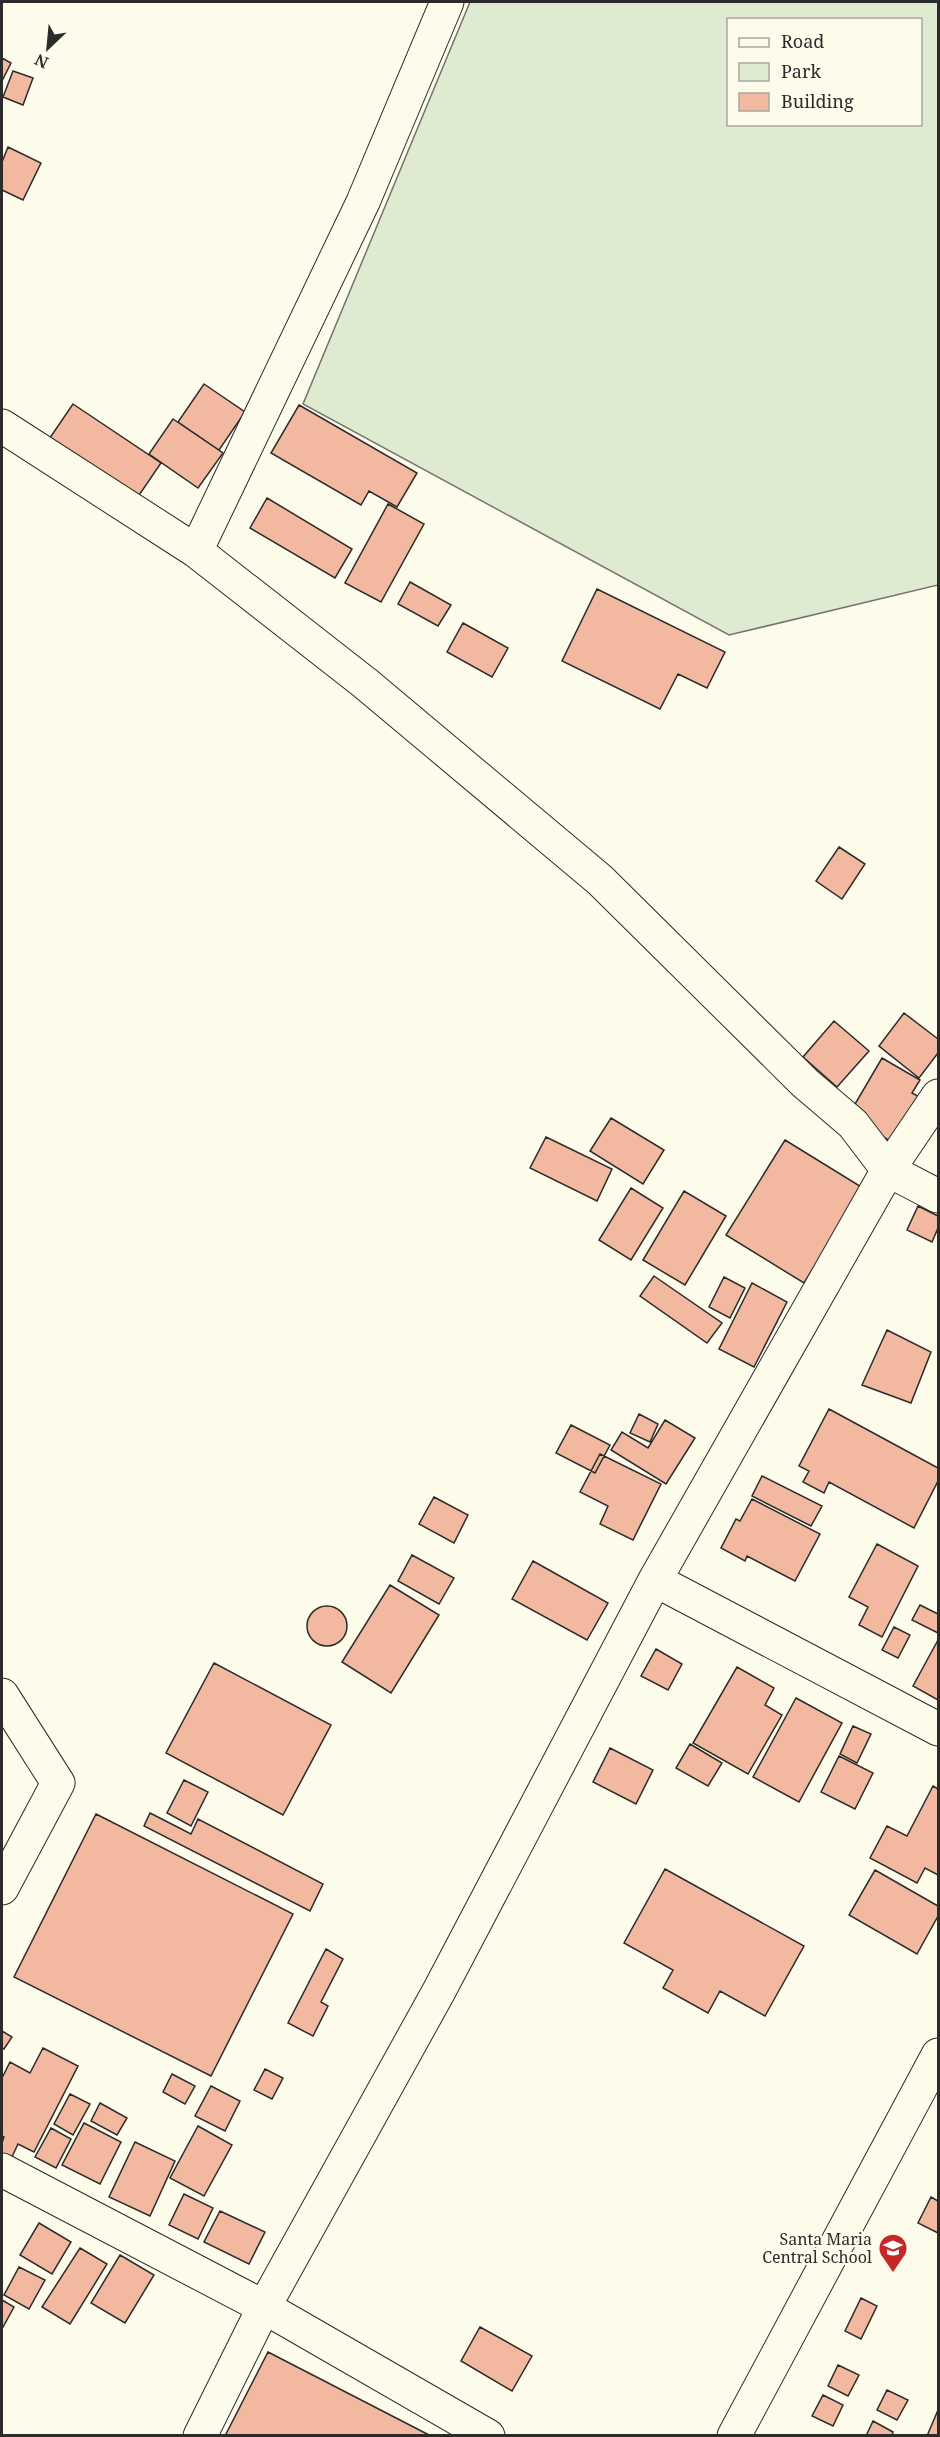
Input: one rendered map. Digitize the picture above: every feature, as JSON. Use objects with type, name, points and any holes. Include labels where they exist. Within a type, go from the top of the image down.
[{"type":"street","points":[[196,551],[363,202],[447,2]]},
{"type":"street","points":[[2,426],[196,551],[365,682],[600,880],[805,1083],[853,1124],[888,1170],[939,1196]]},
{"type":"street","points":[[200,2436],[264,2307],[439,1991],[655,1580],[888,1170],[939,1096]]},
{"type":"street","points":[[655,1580],[939,1729]]},
{"type":"street","points":[[2,1695],[58,1783],[2,1888]]},
{"type":"street","points":[[734,2436],[939,2055]]},
{"type":"street","points":[[2,2170],[264,2307],[488,2436]]},
{"type":"green space","points":[[470,2],[938,2],[938,585],[729,635],[303,404]]},
{"type":"building","points":[[2,58],[11,63],[2,81]]},
{"type":"building","points":[[13,71],[33,78],[23,105],[3,97]]},
{"type":"building","points":[[8,147],[41,163],[23,200],[2,190],[2,162]]},
{"type":"building","points":[[204,384],[245,412],[219,450],[178,422]]},
{"type":"building","points":[[73,404],[161,463],[133,504],[45,445]]},
{"type":"building","points":[[299,405],[417,473],[397,507],[369,491],[361,505],[271,453]]},
{"type":"building","points":[[173,419],[223,453],[198,488],[149,454]]},
{"type":"building","points":[[267,498],[352,549],[335,578],[250,528]]},
{"type":"building","points":[[388,504],[424,524],[381,602],[345,583]]},
{"type":"building","points":[[410,582],[451,605],[438,626],[398,604]]},
{"type":"building","points":[[597,589],[725,652],[707,688],[678,674],[660,709],[562,661]]},
{"type":"building","points":[[463,623],[508,648],[492,677],[447,652]]},
{"type":"building","points":[[839,847],[865,864],[842,899],[816,881]]},
{"type":"building","points":[[904,1013],[938,1039],[938,1053],[919,1078],[879,1046]]},
{"type":"building","points":[[834,1021],[869,1051],[837,1087],[803,1057]]},
{"type":"building","points":[[882,1058],[920,1080],[912,1093],[921,1098],[895,1144],[848,1116]]},
{"type":"building","points":[[611,1118],[664,1150],[643,1184],[590,1151]]},
{"type":"building","points":[[546,1137],[612,1169],[597,1201],[530,1168]]},
{"type":"building","points":[[785,1140],[863,1188],[804,1283],[726,1235]]},
{"type":"building","points":[[631,1188],[663,1208],[631,1260],[599,1240]]},
{"type":"building","points":[[684,1191],[726,1216],[685,1285],[643,1260]]},
{"type":"building","points":[[918,1206],[938,1216],[938,1228],[932,1242],[907,1230]]},
{"type":"building","points":[[654,1276],[722,1323],[707,1343],[640,1296]]},
{"type":"building","points":[[724,1277],[745,1288],[730,1318],[709,1307]]},
{"type":"building","points":[[752,1283],[787,1302],[754,1367],[719,1349]]},
{"type":"building","points":[[887,1330],[931,1352],[911,1403],[862,1385]]},
{"type":"building","points":[[829,1409],[938,1468],[938,1481],[914,1528],[829,1482],[824,1493],[803,1482],[809,1471],[799,1466]]},
{"type":"building","points":[[639,1414],[658,1424],[650,1442],[630,1433]]},
{"type":"building","points":[[665,1420],[695,1438],[666,1484],[611,1450],[622,1432],[648,1448]]},
{"type":"building","points":[[571,1425],[610,1445],[595,1473],[556,1453]]},
{"type":"building","points":[[600,1454],[661,1484],[633,1540],[600,1524],[608,1506],[580,1492]]},
{"type":"building","points":[[762,1476],[822,1506],[811,1526],[752,1496]]},
{"type":"building","points":[[434,1497],[468,1515],[454,1543],[419,1524]]},
{"type":"building","points":[[752,1499],[820,1534],[795,1581],[747,1556],[745,1561],[721,1548],[736,1519],[740,1521]]},
{"type":"building","points":[[877,1544],[918,1566],[882,1637],[859,1625],[868,1607],[849,1597]]},
{"type":"building","points":[[412,1555],[454,1578],[439,1604],[398,1581]]},
{"type":"building","points":[[533,1561],[608,1603],[587,1640],[512,1599]]},
{"type":"building","points":[[390,1585],[439,1615],[391,1693],[342,1662]]},
{"type":"building","points":[[920,1605],[938,1614],[938,1633],[912,1620]]},
{"type":"building","points":[[327,1606],[341,1612],[347,1626],[341,1640],[327,1646],[313,1640],[307,1626],[313,1612]]},
{"type":"building","points":[[894,1627],[910,1635],[898,1658],[882,1650]]},
{"type":"building","points":[[938,1640],[938,1700],[913,1686]]},
{"type":"building","points":[[656,1649],[682,1664],[668,1690],[641,1676]]},
{"type":"building","points":[[214,1663],[331,1725],[283,1815],[166,1753]]},
{"type":"building","points":[[737,1667],[774,1688],[765,1705],[782,1715],[748,1774],[693,1743]]},
{"type":"building","points":[[796,1698],[842,1723],[799,1802],[753,1777]]},
{"type":"building","points":[[853,1726],[871,1734],[857,1763],[840,1754]]},
{"type":"building","points":[[690,1744],[722,1763],[708,1786],[676,1768]]},
{"type":"building","points":[[610,1748],[653,1770],[636,1804],[593,1782]]},
{"type":"building","points":[[839,1756],[873,1773],[855,1809],[821,1792]]},
{"type":"building","points":[[184,1780],[208,1792],[191,1826],[167,1813]]},
{"type":"building","points":[[933,1786],[938,1789],[938,1875],[925,1868],[917,1883],[870,1858],[887,1826],[907,1836]]},
{"type":"building","points":[[150,1813],[191,1834],[198,1819],[323,1884],[310,1911],[144,1826]]},
{"type":"building","points":[[96,1814],[293,1914],[211,2076],[14,1977]]},
{"type":"building","points":[[665,1869],[804,1946],[765,2016],[720,1991],[708,2013],[663,1988],[673,1970],[624,1943]]},
{"type":"building","points":[[875,1870],[938,1906],[938,1916],[917,1954],[849,1915]]},
{"type":"building","points":[[326,1949],[343,1959],[321,2002],[328,2006],[313,2036],[288,2023]]},
{"type":"building","points":[[2,2031],[12,2037],[4,2049],[2,2048]]},
{"type":"building","points":[[43,2048],[78,2066],[34,2152],[18,2144],[11,2159],[2,2154],[4,2137],[2,2136],[2,2078],[10,2062],[30,2073]]},
{"type":"building","points":[[265,2069],[283,2078],[272,2099],[254,2090]]},
{"type":"building","points":[[172,2074],[195,2086],[185,2104],[163,2092]]},
{"type":"building","points":[[211,2086],[240,2101],[225,2131],[195,2116]]},
{"type":"building","points":[[70,2094],[90,2104],[73,2135],[54,2124]]},
{"type":"building","points":[[100,2103],[127,2118],[117,2135],[91,2121]]},
{"type":"building","points":[[84,2123],[121,2142],[100,2184],[62,2165]]},
{"type":"building","points":[[198,2126],[232,2145],[204,2196],[170,2178]]},
{"type":"building","points":[[51,2128],[71,2139],[56,2168],[35,2157]]},
{"type":"building","points":[[135,2142],[175,2161],[150,2216],[109,2197]]},
{"type":"building","points":[[184,2194],[213,2208],[198,2239],[169,2225]]},
{"type":"building","points":[[931,2197],[938,2201],[938,2233],[918,2223]]},
{"type":"building","points":[[220,2211],[265,2232],[249,2264],[204,2242]]},
{"type":"building","points":[[39,2223],[71,2242],[52,2274],[20,2255]]},
{"type":"building","points":[[80,2248],[107,2264],[70,2324],[42,2307]]},
{"type":"building","points":[[120,2255],[154,2275],[125,2323],[91,2303]]},
{"type":"building","points":[[19,2267],[45,2280],[29,2309],[4,2295]]},
{"type":"building","points":[[861,2298],[877,2306],[861,2339],[845,2331]]},
{"type":"building","points":[[2,2300],[14,2307],[3,2327],[2,2326]]},
{"type":"building","points":[[480,2327],[532,2356],[512,2391],[461,2361]]},
{"type":"building","points":[[268,2352],[431,2436],[225,2436]]},
{"type":"building","points":[[838,2365],[859,2375],[848,2396],[828,2386]]},
{"type":"building","points":[[887,2390],[908,2400],[897,2420],[877,2410]]},
{"type":"building","points":[[823,2395],[843,2405],[833,2426],[812,2416]]},
{"type":"building","points":[[938,2410],[938,2436],[927,2436]]},
{"type":"building","points":[[873,2421],[893,2432],[892,2436],[866,2436]]},
{"type":"place","name":"Santa Maria Central School","points":[[893,2274]]}]
